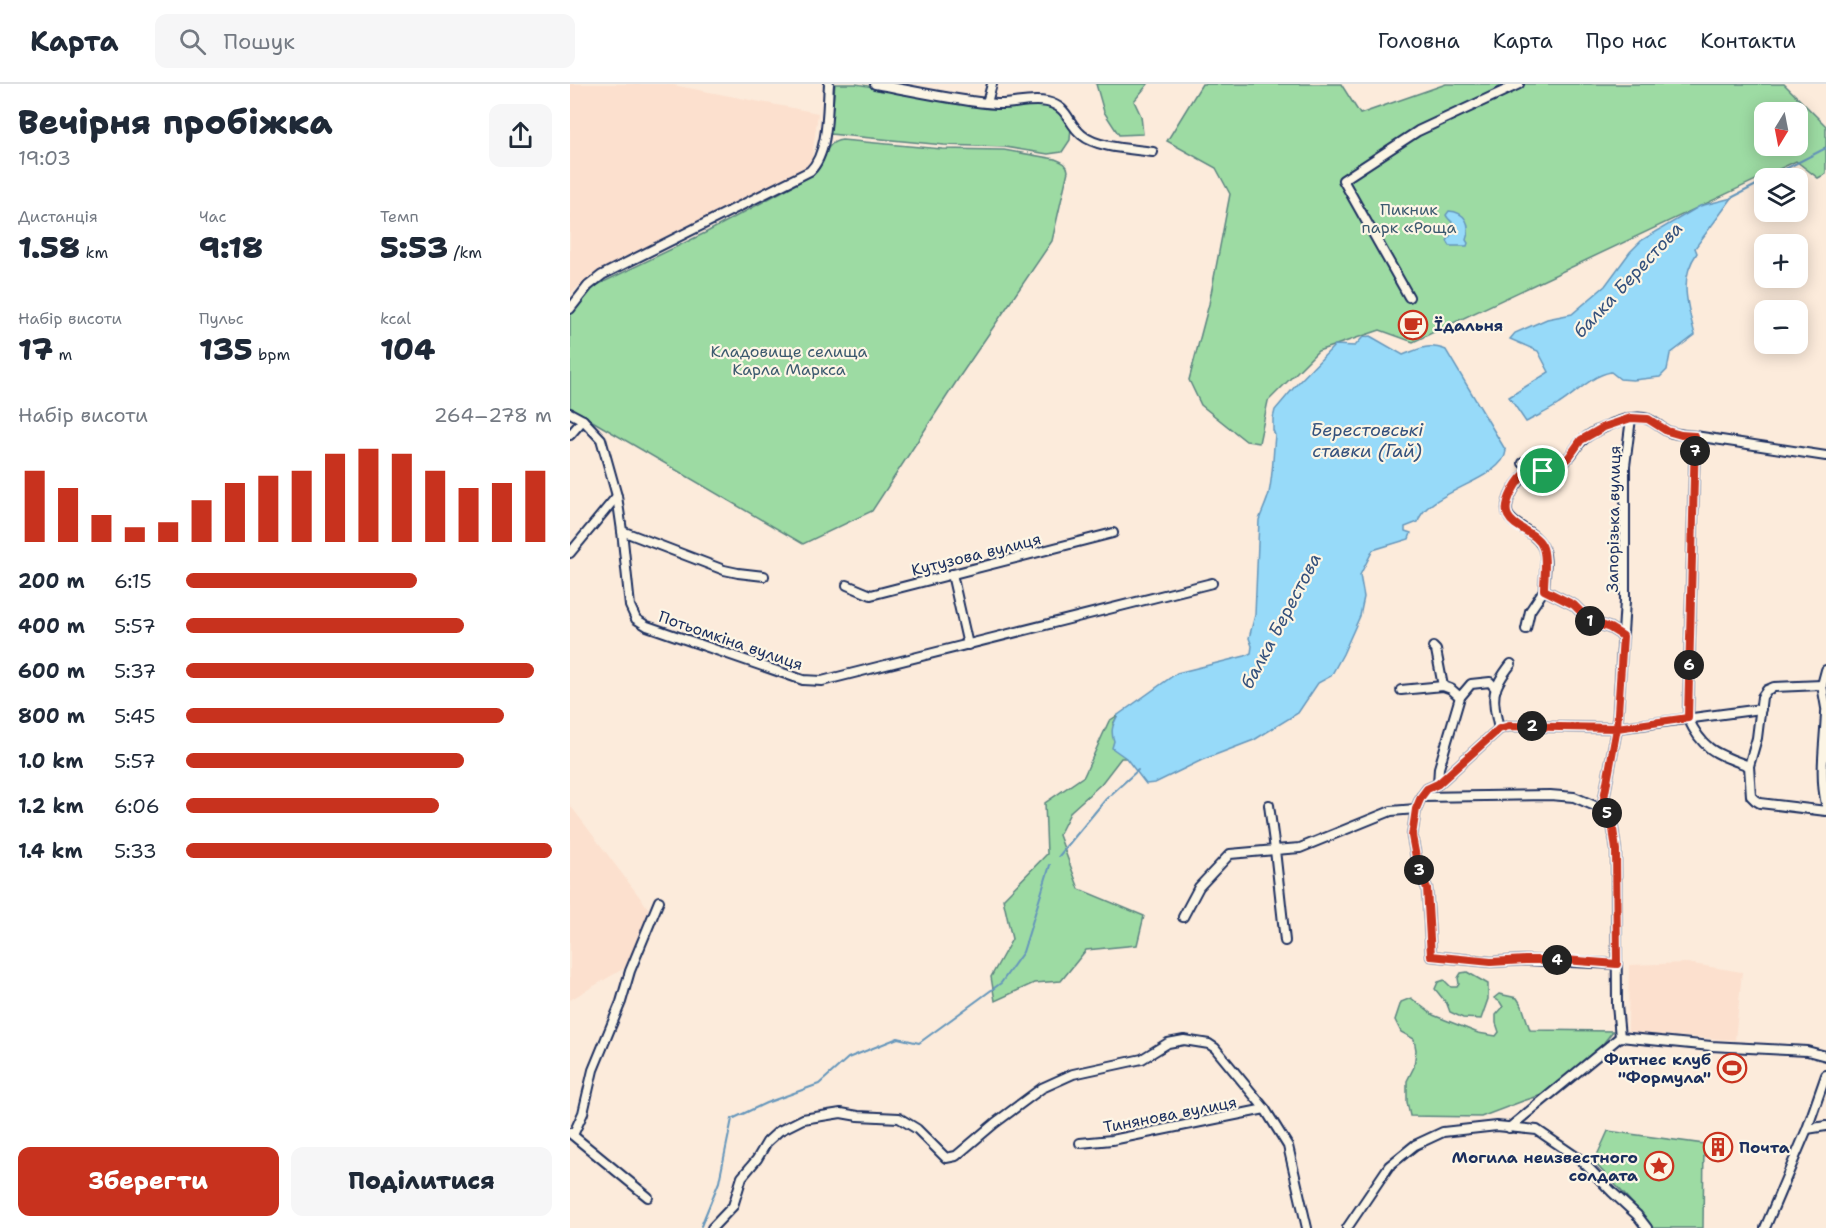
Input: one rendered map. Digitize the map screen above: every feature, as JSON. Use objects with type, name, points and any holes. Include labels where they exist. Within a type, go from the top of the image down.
[{"type":"street","points":[[570,309],[588,286],[602,275],[810,171],[820,158],[829,84]]},
{"type":"street","points":[[875,84],[987,103],[1045,102],[1062,108],[1081,134],[1091,141],[1153,152]]},
{"type":"street","points":[[987,103],[993,84]]},
{"type":"street","points":[[1408,297],[1343,180],[1418,131],[1519,84]]},
{"type":"street","name":"Потьомкіна вулиця","points":[[570,413],[583,420],[601,439],[617,496],[630,606],[636,619],[646,626],[803,680],[822,681],[1212,583]]},
{"type":"street","points":[[1523,463],[1532,470],[1543,471],[1560,465],[1581,440],[1604,427],[1631,418],[1648,419],[1667,431],[1681,435],[1826,456]]},
{"type":"street","name":"Запорізька вулиця","points":[[1602,809],[1617,728],[1623,636],[1625,465],[1631,418]]},
{"type":"street","points":[[570,435],[583,420]]},
{"type":"street","points":[[1695,436],[1688,718],[1702,742],[1716,753],[1749,766]]},
{"type":"street","points":[[1526,629],[1530,610],[1544,590],[1545,556],[1542,545],[1534,536],[1514,523],[1508,516],[1506,504],[1515,488],[1532,470]]},
{"type":"street","points":[[570,553],[617,496]]},
{"type":"street","points":[[622,531],[724,570],[764,576]]},
{"type":"street","name":"Кутузова вулиця","points":[[847,585],[871,595],[1113,533]]},
{"type":"street","points":[[952,574],[968,645]]},
{"type":"street","points":[[1544,590],[1574,605],[1590,621],[1610,628],[1623,636]]},
{"type":"street","points":[[1433,647],[1436,650],[1443,686]]},
{"type":"street","points":[[1499,729],[1492,701],[1496,689],[1511,664]]},
{"type":"street","points":[[1826,670],[1822,685],[1826,710],[1822,766],[1823,794],[1826,804]]},
{"type":"street","points":[[1438,784],[1439,768],[1460,697],[1471,684],[1490,682],[1496,689]]},
{"type":"street","points":[[1822,685],[1774,687],[1767,690],[1762,697],[1757,738],[1749,766],[1751,796],[1760,803],[1826,811]]},
{"type":"street","points":[[1401,690],[1443,686],[1451,689],[1460,697]]},
{"type":"street","points":[[1617,964],[1565,960],[1491,962],[1431,956],[1427,888],[1418,868],[1412,836],[1416,809],[1421,797],[1427,789],[1438,784],[1499,729],[1509,726],[1617,728],[1761,710]]},
{"type":"street","points":[[1421,797],[1550,795],[1574,797],[1608,814],[1612,822],[1616,850],[1617,1005],[1620,1037]]},
{"type":"street","points":[[1269,805],[1285,941]]},
{"type":"street","points":[[1183,917],[1199,887],[1230,854],[1300,848],[1391,811],[1416,809]]},
{"type":"street","points":[[648,1197],[571,1134],[583,1113],[593,1070],[659,901]]},
{"type":"street","points":[[1509,1128],[1620,1037],[1711,1046],[1807,1051],[1826,1056]]},
{"type":"street","points":[[712,1228],[733,1206],[742,1177],[767,1142],[779,1131],[803,1119],[824,1118],[841,1113],[899,1118],[917,1129],[946,1158],[956,1156],[1042,1088],[1073,1074],[1142,1059],[1168,1043],[1184,1040],[1209,1044],[1215,1048],[1265,1109],[1288,1146],[1307,1228]]},
{"type":"street","points":[[1765,1228],[1807,1129],[1826,1075]]},
{"type":"street","name":"Тинянова вулиця","points":[[1080,1143],[1112,1140],[1265,1109]]},
{"type":"street","points":[[1807,1129],[1826,1126]]},
{"type":"street","points":[[1347,1228],[1389,1166],[1415,1145],[1443,1132],[1492,1127],[1538,1130],[1581,1160],[1637,1215],[1647,1228]]},
{"type":"shaded area","points":[[570,84],[668,84],[818,113],[811,164],[749,198],[612,264],[570,293]]},
{"type":"shaded area","points":[[570,805],[651,912],[628,966],[570,1000]]},
{"type":"shaded area","points":[[1687,963],[1742,972],[1735,1040],[1641,1034],[1628,1031],[1629,965]]},
{"type":"green space","points":[[835,84],[856,84],[986,106],[1043,105],[1059,112],[1071,127],[1070,140],[1062,152],[1048,154],[1005,147],[944,145],[830,134]]},
{"type":"green space","points":[[1096,84],[1148,84],[1134,101],[1141,116],[1143,134],[1119,135],[1104,112]]},
{"type":"green space","name":"Пикник парк «Роща","points":[[1202,84],[1341,84],[1360,114],[1446,84],[1784,84],[1802,102],[1754,102],[1754,156],[1808,156],[1808,108],[1826,126],[1826,147],[1824,148],[1826,150],[1826,174],[1818,178],[1796,161],[1781,168],[1754,168],[1754,181],[1413,342],[1380,330],[1318,351],[1268,401],[1259,443],[1246,441],[1201,405],[1189,380],[1209,304],[1230,194],[1216,168],[1167,141]]},
{"type":"green space","name":"Кладовище селища Карла Маркса","points":[[842,140],[942,149],[1004,150],[1055,159],[1065,164],[1068,171],[1052,241],[872,511],[803,544],[570,408],[570,315],[595,286],[705,233],[813,175],[831,145]]},
{"type":"green space","points":[[1118,715],[1113,724],[1126,758],[1121,758],[1101,784],[1071,811],[1059,835],[1079,889],[1144,916],[1137,945],[1086,950],[1061,981],[1034,983],[995,1001],[991,977],[1012,939],[1003,899],[1047,854],[1045,803],[1084,776],[1109,721]]},
{"type":"green space","points":[[1467,972],[1488,984],[1488,999],[1481,1019],[1463,1018],[1450,1012],[1447,1004],[1435,989],[1438,982],[1444,980],[1451,987],[1457,987],[1461,973]]},
{"type":"green space","points":[[1499,994],[1517,998],[1530,1030],[1613,1031],[1584,1068],[1551,1092],[1481,1117],[1410,1116],[1407,1081],[1414,1067],[1416,1050],[1414,1039],[1401,1032],[1395,1020],[1401,1002],[1411,998],[1433,1015],[1478,1033],[1496,1036],[1499,1032],[1496,1015],[1503,1007],[1494,998]]},
{"type":"green space","points":[[1608,1131],[1704,1144],[1703,1228],[1653,1228],[1594,1162]]},
{"type":"water","points":[[1732,198],[1695,248],[1697,253],[1688,273],[1686,293],[1695,335],[1670,354],[1667,370],[1660,377],[1633,380],[1620,379],[1611,372],[1603,374],[1555,407],[1526,422],[1509,397],[1549,372],[1538,351],[1510,339],[1515,333],[1547,319],[1572,314],[1605,286],[1630,252],[1642,240],[1700,206]]},
{"type":"water","points":[[1449,211],[1463,216],[1466,220],[1467,246],[1450,246],[1447,241],[1456,226],[1446,215]]},
{"type":"water","name":"Берестовські ставки (Гай)","points":[[1370,336],[1403,355],[1429,347],[1446,350],[1506,451],[1502,461],[1479,478],[1434,502],[1418,522],[1405,527],[1405,531],[1411,533],[1409,539],[1373,550],[1360,575],[1364,597],[1360,616],[1343,654],[1331,676],[1318,683],[1298,713],[1254,740],[1202,760],[1155,783],[1146,784],[1126,758],[1112,748],[1114,741],[1112,734],[1116,718],[1177,673],[1251,653],[1252,646],[1249,638],[1255,615],[1259,520],[1270,486],[1275,410],[1335,345],[1355,346],[1363,337]]},
{"type":"waterway","name":"балка Берестова","points":[[1787,168],[1826,148]]},
{"type":"waterway","name":"балка Берестова","points":[[1731,198],[1754,186]]},
{"type":"waterway","name":"балка Берестова","points":[[1059,856],[1106,799],[1138,770]]},
{"type":"waterway","name":"балка Берестова","points":[[701,1226],[719,1182],[732,1119],[766,1103],[819,1084],[848,1058],[898,1038],[919,1043],[1001,983],[1023,952],[1050,865]]},
{"type":"place","name":"Їдальня","points":[[1413,325]]},
{"type":"place","name":"Фитнес клуб \"Формула\"","points":[[1732,1068]]},
{"type":"place","name":"Почта","points":[[1718,1147]]},
{"type":"place","name":"Могила неизвестного солдата","points":[[1659,1166]]},
{"type":"route","points":[[1543,471],[1528,472],[1515,488],[1506,504],[1508,516],[1542,545],[1545,556],[1544,590],[1574,605],[1590,621],[1610,628],[1623,636],[1617,728],[1509,726],[1499,729],[1438,784],[1427,789],[1416,809],[1412,836],[1418,868],[1427,888],[1431,956],[1491,962],[1565,960],[1617,964],[1616,850],[1612,822],[1602,809],[1617,728],[1688,718],[1695,436],[1667,431],[1648,419],[1631,418],[1604,427],[1581,440],[1560,465],[1543,471]]}]
